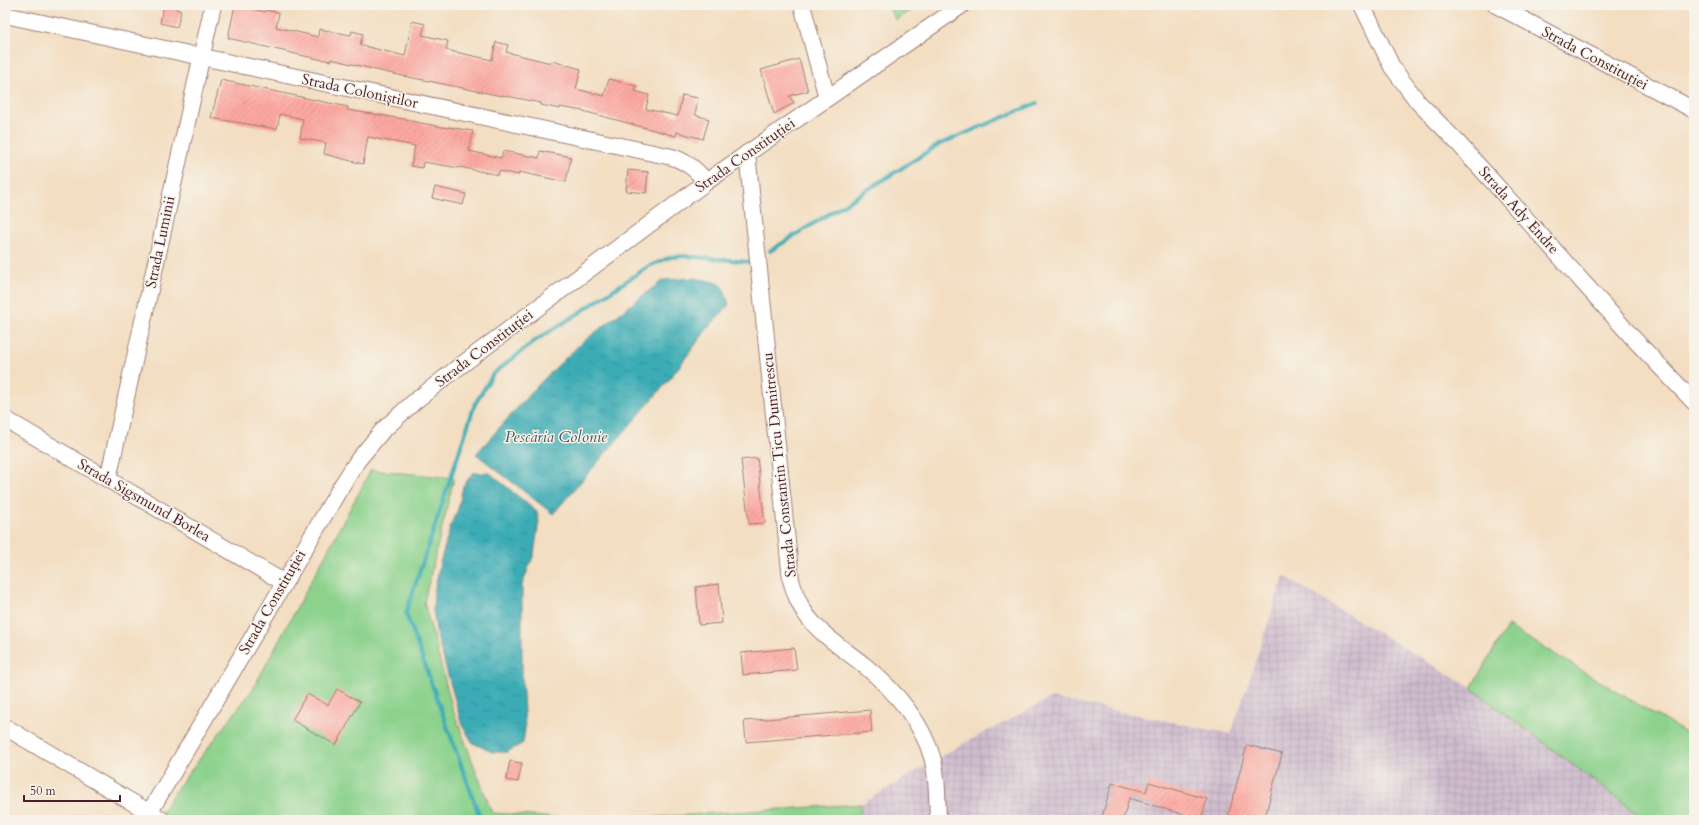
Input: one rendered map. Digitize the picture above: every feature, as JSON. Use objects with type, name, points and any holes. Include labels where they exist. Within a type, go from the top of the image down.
[{"type":"street","name":"Strada Luminii","points":[[108,479],[212,5]]},
{"type":"street","points":[[802,5],[828,98]]},
{"type":"street","name":"Strada Constituției","points":[[152,818],[283,582],[350,472],[383,430],[414,402],[456,368],[706,182],[962,5]]},
{"type":"street","name":"Strada Ady Endre","points":[[1362,5],[1392,67],[1418,102],[1458,143],[1633,338],[1694,402]]},
{"type":"street","name":"Strada Constituției","points":[[1496,5],[1694,110]]},
{"type":"street","name":"Strada Coloniștilor","points":[[5,15],[672,157],[695,168],[706,182]]},
{"type":"street","name":"Strada Constantin Ticu Dumitrescu","points":[[747,153],[791,580],[798,601],[818,629],[886,685],[906,706],[920,730],[932,757],[936,782],[938,820]]},
{"type":"street","name":"Strada Sigsmund Borlea","points":[[5,418],[283,582]]},
{"type":"street","points":[[5,727],[152,818]]},
{"type":"shaded area","points":[[1284,576],[1471,688],[1646,820],[860,820],[861,804],[957,747],[1051,698],[1231,734]]},
{"type":"green space","points":[[887,5],[920,5],[896,20]]},
{"type":"green space","points":[[371,470],[454,478],[424,602],[453,710],[492,813],[583,820],[157,820],[173,794],[253,689]]},
{"type":"green space","points":[[1508,626],[1694,738],[1694,820],[1646,820],[1471,688]]},
{"type":"green space","points":[[861,804],[860,820],[611,820]]},
{"type":"water","name":"Pescăria Colonie","points":[[695,278],[714,282],[723,286],[729,305],[707,329],[670,379],[553,514],[476,454],[535,388],[579,345],[663,280]]},
{"type":"water","points":[[473,473],[490,473],[537,512],[539,521],[534,554],[522,585],[522,678],[525,729],[523,743],[507,752],[492,752],[473,743],[462,725],[437,636],[433,611],[434,592],[440,563],[450,528],[458,509],[463,486]]},
{"type":"building","points":[[164,5],[177,5],[176,9],[181,11],[177,27],[160,23]]},
{"type":"building","points":[[235,5],[265,12],[266,10],[279,13],[276,27],[318,37],[319,29],[351,35],[352,31],[363,34],[360,45],[405,56],[412,21],[425,24],[422,35],[448,41],[446,50],[492,60],[496,42],[508,45],[506,52],[551,63],[552,61],[581,69],[576,89],[604,96],[609,79],[637,86],[635,91],[649,95],[646,109],[678,116],[682,95],[698,98],[695,115],[709,119],[703,139],[677,132],[676,136],[583,111],[560,107],[560,109],[541,105],[541,103],[389,73],[331,59],[331,61],[313,58],[228,38]]},
{"type":"building","points":[[799,59],[808,91],[789,96],[794,103],[774,114],[761,70]]},
{"type":"building","points":[[221,80],[348,107],[347,110],[473,131],[469,151],[501,158],[503,151],[539,158],[540,151],[571,157],[566,182],[519,172],[519,175],[499,171],[498,175],[460,167],[423,162],[422,168],[411,166],[415,146],[368,137],[363,164],[324,154],[326,143],[300,138],[303,119],[280,114],[277,129],[211,118]]},
{"type":"building","points":[[628,170],[648,172],[646,193],[626,191]]},
{"type":"building","points":[[435,187],[466,194],[463,205],[432,198]]},
{"type":"building","points":[[757,458],[765,523],[749,524],[741,460]]},
{"type":"building","points":[[719,584],[722,623],[699,625],[696,587]]},
{"type":"building","points":[[794,648],[797,670],[743,675],[741,653]]},
{"type":"building","points":[[337,689],[360,702],[336,745],[292,720],[307,694],[328,705]]},
{"type":"building","points":[[870,710],[872,732],[746,742],[744,721]]},
{"type":"building","points":[[1247,745],[1282,754],[1264,820],[1227,820]]},
{"type":"building","points":[[510,761],[522,763],[518,782],[506,780]]},
{"type":"building","points":[[1149,782],[1207,799],[1201,820],[1129,798],[1123,820],[1101,820],[1112,783],[1146,792]]},
{"type":"waterway","points":[[770,251],[940,144],[1037,103]]},
{"type":"waterway","points":[[481,820],[406,613],[475,404],[493,374],[536,340],[649,266],[671,257],[684,256],[751,262]]}]
